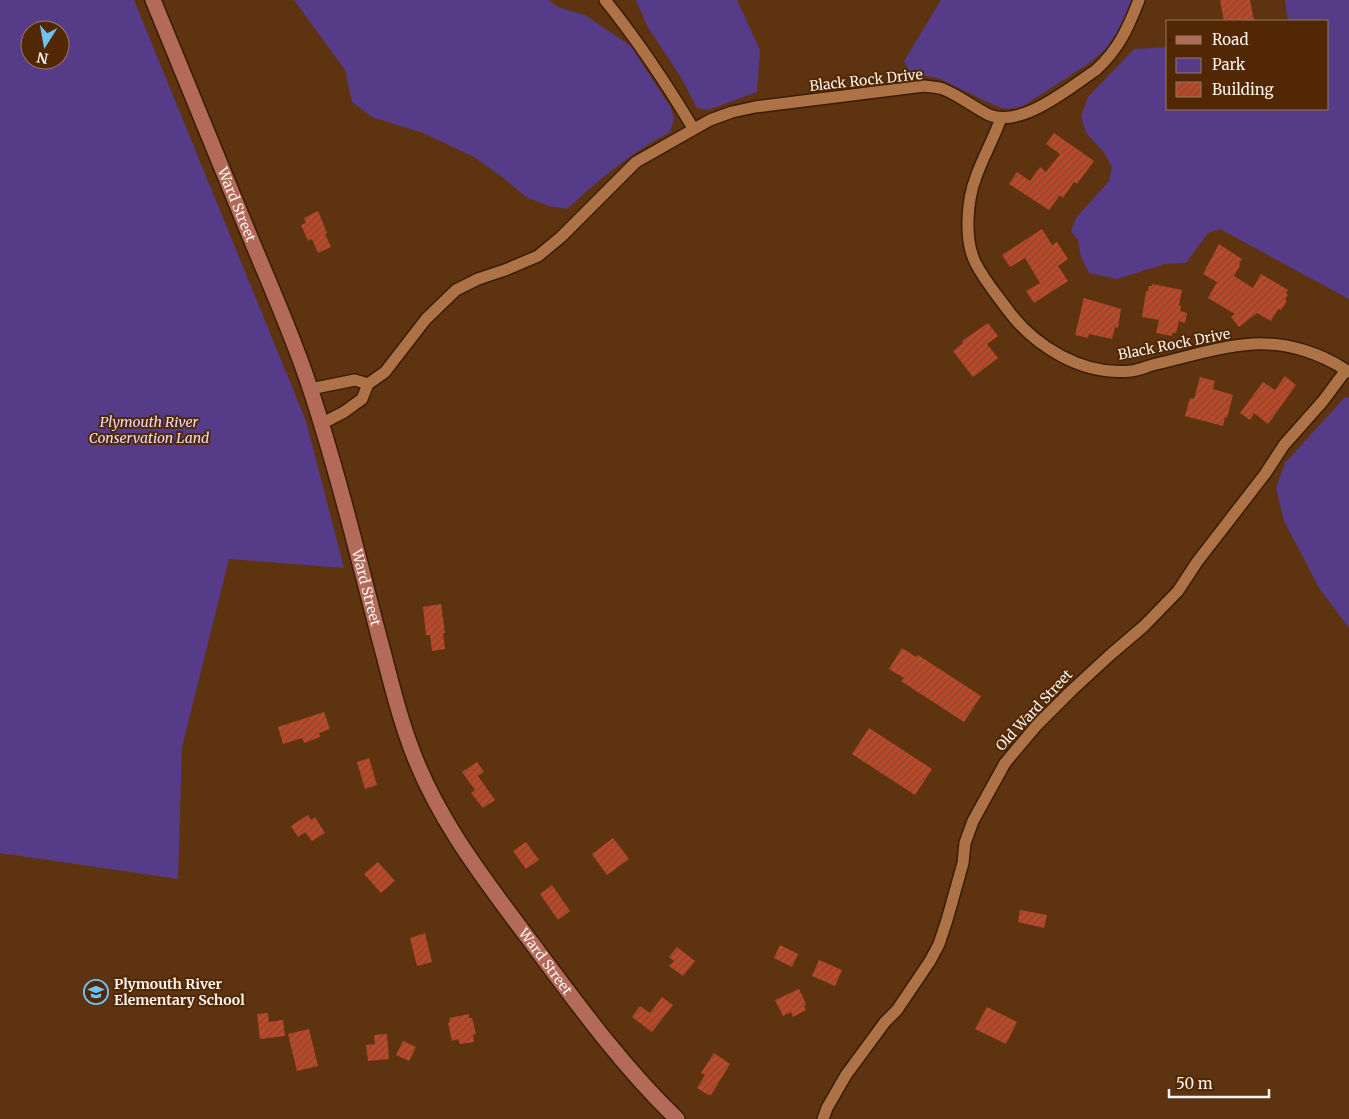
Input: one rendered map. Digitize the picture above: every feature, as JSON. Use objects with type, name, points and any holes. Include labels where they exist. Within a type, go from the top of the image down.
[{"type":"street","name":"Ward Street","points":[[153,0],[270,285],[310,389],[408,741],[422,776],[463,850],[594,1027],[634,1075],[677,1119]]},
{"type":"street","points":[[605,0],[651,61],[693,128]]},
{"type":"street","points":[[1001,118],[1012,118],[1029,113],[1096,70],[1112,53],[1124,35],[1139,0]]},
{"type":"street","name":"Black Rock Drive","points":[[321,424],[344,412],[362,399],[368,384],[385,372],[426,319],[456,290],[478,279],[538,256],[561,238],[636,162],[693,128],[740,110],[924,86],[943,89],[988,114],[1001,118],[995,137],[976,178],[970,198],[968,218],[974,260],[985,280],[1012,315],[1037,340],[1054,352],[1076,363],[1092,368],[1111,371],[1132,371],[1230,347],[1253,344],[1295,348],[1322,356],[1348,371]]},
{"type":"street","name":"Old Ward Street","points":[[823,1119],[827,1108],[846,1075],[885,1022],[897,1010],[930,961],[939,944],[948,920],[973,821],[1005,763],[1037,725],[1071,691],[1144,626],[1178,591],[1203,554],[1265,474],[1284,445],[1348,371]]},
{"type":"street","points":[[310,389],[355,380],[368,384]]},
{"type":"green space","name":"Plymouth River Conservation Land","points":[[0,0],[134,0],[306,421],[344,568],[229,559],[182,747],[178,879],[0,853]]},
{"type":"green space","points":[[294,0],[548,0],[558,7],[585,15],[631,46],[671,108],[674,119],[670,132],[616,167],[567,209],[549,206],[526,197],[474,157],[423,133],[372,117],[352,102],[345,70]]},
{"type":"green space","points":[[636,0],[737,0],[760,50],[757,92],[708,110],[697,108],[682,79],[647,26]]},
{"type":"green space","points":[[941,0],[1133,0],[1117,33],[1104,51],[1088,64],[1023,106],[1008,109],[998,107],[938,78],[911,74],[904,61]]},
{"type":"green space","points":[[1285,0],[1349,0],[1349,299],[1220,229],[1208,233],[1186,263],[1165,264],[1117,279],[1089,273],[1081,257],[1078,240],[1071,231],[1076,218],[1109,181],[1112,167],[1103,151],[1086,133],[1081,116],[1088,97],[1134,49],[1166,47],[1166,110],[1329,110],[1329,20],[1288,20]]},
{"type":"green space","points":[[1349,397],[1349,628],[1319,588],[1284,521],[1276,488],[1285,463],[1344,398]]},
{"type":"building","points":[[1220,0],[1250,0],[1254,20],[1224,20]]},
{"type":"building","points":[[1054,133],[1094,161],[1077,184],[1074,182],[1063,198],[1060,195],[1049,210],[1009,184],[1017,172],[1030,181],[1040,167],[1046,172],[1060,154],[1046,144]]},
{"type":"building","points":[[318,211],[331,247],[318,253],[312,239],[308,241],[301,225],[306,223],[304,218]]},
{"type":"building","points":[[1042,229],[1052,245],[1057,242],[1068,259],[1058,266],[1068,281],[1034,303],[1026,291],[1040,283],[1025,258],[1010,267],[1002,255]]},
{"type":"building","points":[[1219,244],[1242,259],[1234,276],[1253,288],[1261,274],[1288,290],[1285,300],[1287,301],[1281,310],[1278,309],[1271,321],[1257,313],[1239,327],[1231,317],[1235,314],[1208,298],[1217,282],[1203,274]]},
{"type":"building","points":[[1152,284],[1182,290],[1179,305],[1181,306],[1180,311],[1187,313],[1185,323],[1179,321],[1176,333],[1172,333],[1172,336],[1156,333],[1159,320],[1142,317],[1146,291],[1148,291],[1149,286],[1152,286]]},
{"type":"building","points":[[1084,298],[1121,309],[1118,328],[1115,327],[1112,339],[1089,334],[1088,338],[1075,335]]},
{"type":"building","points":[[988,323],[998,336],[987,344],[998,358],[973,377],[953,351],[963,343],[962,341]]},
{"type":"building","points":[[1285,376],[1296,385],[1268,424],[1254,413],[1250,420],[1240,413],[1263,382],[1275,390]]},
{"type":"building","points":[[1200,377],[1215,381],[1213,389],[1233,395],[1223,426],[1185,416],[1190,398],[1194,399]]},
{"type":"building","points":[[441,604],[445,649],[432,651],[430,635],[426,635],[423,607]]},
{"type":"building","points":[[902,648],[916,657],[918,655],[981,696],[964,722],[901,681],[904,678],[889,669]]},
{"type":"building","points":[[324,712],[330,729],[319,733],[320,737],[304,743],[302,738],[283,744],[278,727]]},
{"type":"building","points":[[869,728],[932,769],[915,795],[852,754]]},
{"type":"building","points":[[369,758],[377,785],[365,789],[357,762]]},
{"type":"building","points":[[477,762],[484,772],[478,776],[495,800],[483,808],[471,793],[475,790],[462,772]]},
{"type":"building","points":[[308,815],[311,820],[315,817],[325,833],[312,841],[305,832],[298,837],[291,826]]},
{"type":"building","points":[[613,838],[629,859],[607,875],[592,854]]},
{"type":"building","points":[[526,842],[539,860],[526,869],[513,851]]},
{"type":"building","points":[[378,862],[395,881],[381,893],[364,874]]},
{"type":"building","points":[[552,885],[570,911],[558,920],[540,894]]},
{"type":"building","points":[[1020,910],[1047,915],[1044,928],[1018,922]]},
{"type":"building","points":[[425,933],[432,962],[417,966],[410,938]]},
{"type":"building","points":[[780,945],[798,954],[792,967],[774,958]]},
{"type":"building","points":[[677,947],[695,961],[683,976],[669,966],[674,961],[669,957]]},
{"type":"building","points":[[819,960],[842,970],[835,986],[812,976]]},
{"type":"building","points":[[799,989],[806,1004],[804,1006],[806,1010],[793,1017],[791,1012],[783,1016],[775,1000]]},
{"type":"building","points":[[662,997],[673,1005],[652,1032],[632,1017],[640,1006],[650,1013]]},
{"type":"building","points":[[987,1007],[1017,1022],[1006,1044],[975,1029]]},
{"type":"building","points":[[268,1013],[269,1022],[283,1020],[285,1036],[260,1039],[257,1014]]},
{"type":"building","points":[[469,1014],[469,1018],[472,1018],[476,1034],[473,1035],[474,1042],[460,1044],[458,1039],[452,1041],[448,1023],[450,1022],[449,1018]]},
{"type":"building","points":[[309,1029],[318,1066],[297,1071],[288,1034]]},
{"type":"building","points":[[387,1034],[389,1059],[368,1061],[366,1045],[375,1044],[374,1035]]},
{"type":"building","points":[[403,1041],[416,1047],[409,1061],[396,1055]]},
{"type":"building","points":[[714,1053],[730,1064],[711,1095],[708,1095],[697,1088],[705,1075],[701,1073]]},
{"type":"place","name":"Plymouth River Elementary School","points":[[96,992]]}]
